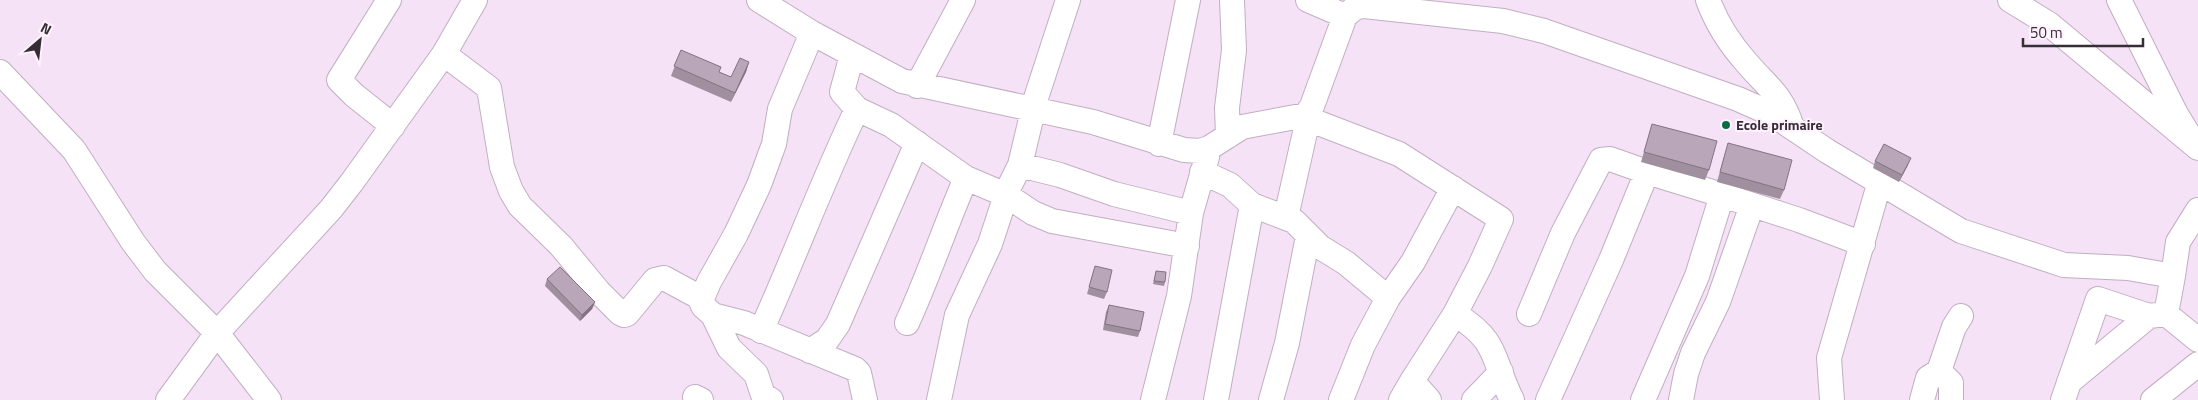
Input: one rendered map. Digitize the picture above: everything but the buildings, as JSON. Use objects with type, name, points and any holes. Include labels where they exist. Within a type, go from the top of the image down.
[{"type":"street","points":[[389,0],[339,80],[354,95],[394,126]]},
{"type":"street","points":[[168,400],[217,333],[331,209],[394,126],[444,54],[475,0]]},
{"type":"street","points":[[759,0],[852,55],[902,81],[917,86],[1093,122],[1159,144],[1194,152],[1218,142],[1242,127],[1305,118],[1388,149],[1416,163],[1499,217],[1501,222],[1454,314],[1406,391],[1429,400]]},
{"type":"street","points":[[917,86],[963,0]]},
{"type":"street","points":[[939,400],[957,315],[990,244],[1006,195],[1020,165],[1033,109],[1068,0]]},
{"type":"street","points":[[1159,144],[1188,0]]},
{"type":"street","points":[[1153,400],[1179,296],[1191,213],[1202,172],[1218,142],[1227,108],[1234,50],[1232,0]]},
{"type":"street","points":[[1308,0],[1345,16]]},
{"type":"street","points":[[1708,0],[1731,42],[1746,62],[1776,92],[1786,107],[1792,128]]},
{"type":"street","points":[[2010,0],[2049,24],[2198,148]]},
{"type":"street","points":[[2119,0],[2191,120],[2198,148]]},
{"type":"street","points":[[1286,218],[1305,118],[1312,106],[1345,16],[1356,7],[1364,6],[1503,21],[1544,30],[1738,99],[1772,114],[1948,225],[2064,265],[2128,268],[2173,276]]},
{"type":"street","points":[[707,307],[759,185],[774,144],[780,109],[812,33]]},
{"type":"street","points":[[444,54],[489,88],[502,167],[511,191],[520,206],[562,246],[599,292],[620,313],[627,314],[655,280],[664,278],[727,318],[858,371],[865,400]]},
{"type":"street","points":[[852,55],[842,92],[857,109],[891,125],[966,178],[1006,195],[1038,216],[1059,223],[1187,246]]},
{"type":"street","points":[[0,72],[74,150],[133,242],[155,270],[217,333],[269,400]]},
{"type":"street","points":[[760,331],[787,273],[825,178],[857,109]]},
{"type":"street","points":[[810,352],[827,340],[835,330],[917,142]]},
{"type":"street","points":[[1529,314],[1563,233],[1601,160],[1610,159],[1752,205],[1863,244]]},
{"type":"street","points":[[1020,165],[1060,175],[1122,197],[1191,213]]},
{"type":"street","points":[[1202,172],[1230,185],[1252,205],[1299,225],[1322,249],[1346,263],[1388,298]]},
{"type":"street","points":[[1548,400],[1611,260],[1646,172]]},
{"type":"street","points":[[907,322],[930,272],[939,242],[966,178]]},
{"type":"street","points":[[1832,400],[1829,358],[1880,181]]},
{"type":"street","points":[[1341,400],[1360,351],[1388,298],[1413,262],[1453,188]]},
{"type":"street","points":[[1642,400],[1697,276],[1722,195]]},
{"type":"street","points":[[1216,400],[1252,205]]},
{"type":"street","points":[[1681,400],[1684,382],[1693,353],[1718,302],[1752,205]]},
{"type":"street","points":[[2066,391],[2157,315],[2173,276],[2178,242],[2198,210]]},
{"type":"street","points":[[1271,400],[1286,343],[1308,236]]},
{"type":"street","points":[[2066,391],[2098,299],[2157,315],[2198,340]]},
{"type":"street","points":[[707,307],[729,348],[756,374],[763,395],[771,400]]},
{"type":"street","points":[[1454,314],[1486,339],[1494,350],[1512,400]]},
{"type":"street","points":[[1922,400],[1928,378],[1939,372],[1954,327],[1961,316]]},
{"type":"street","points":[[2153,400],[2198,364]]},
{"type":"street","points":[[1474,400],[1501,372]]},
{"type":"street","points":[[1939,372],[1951,383],[1952,400]]},
{"type":"place","name":"Ecole primaire","points":[[1726,125]]}]
